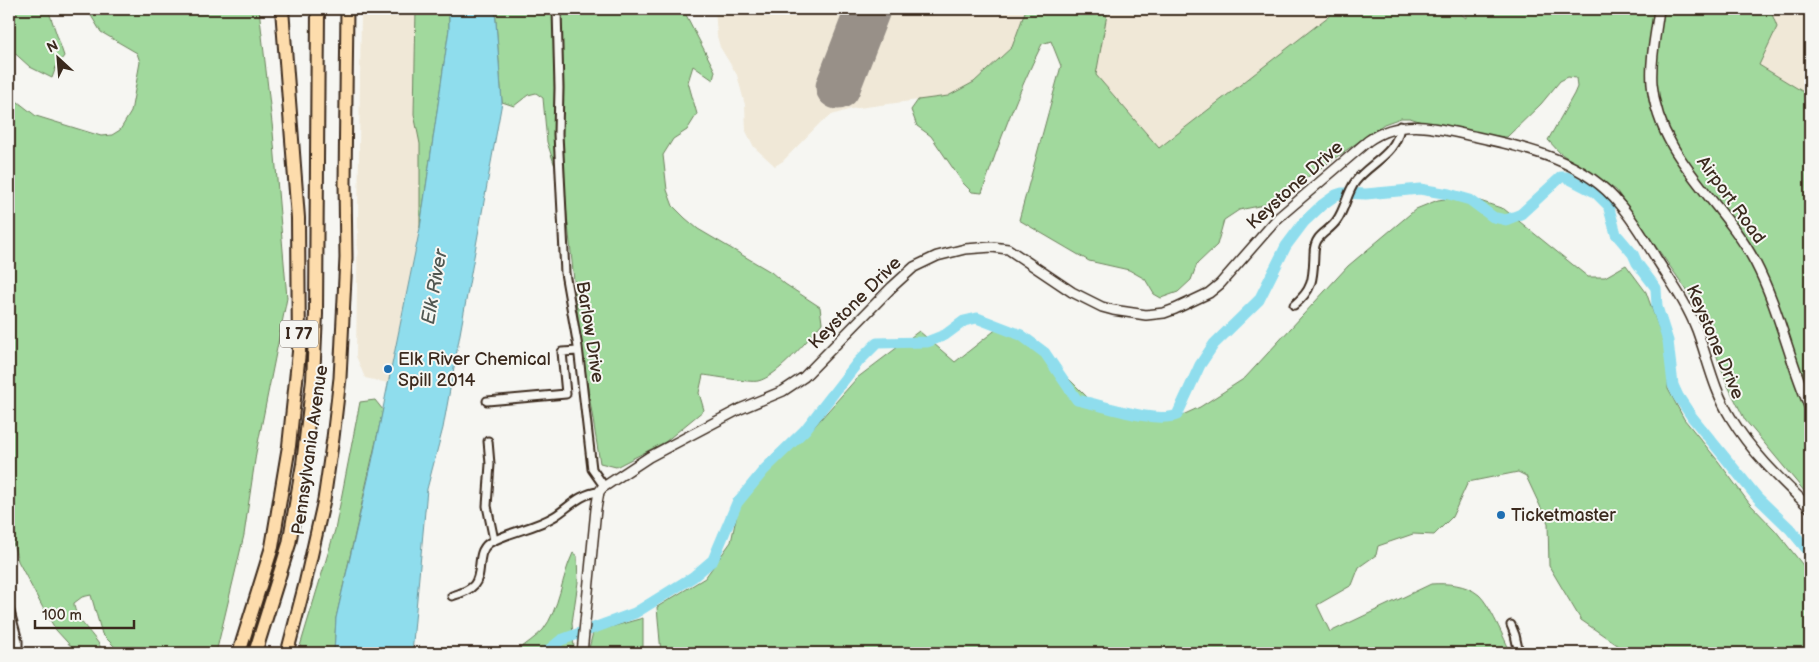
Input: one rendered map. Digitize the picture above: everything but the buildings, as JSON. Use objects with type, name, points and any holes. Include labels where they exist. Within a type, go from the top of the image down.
[{"type":"highway","name":"I 77","points":[[239,653],[272,547],[289,446],[299,352],[298,218],[282,9]]},
{"type":"highway","name":"I 77","points":[[256,653],[289,544],[303,464],[313,380],[316,314],[318,9]]},
{"type":"main road","name":"Pennsylvania Avenue","points":[[287,653],[324,500],[340,378],[346,258],[347,9]]},
{"type":"street","name":"Barlow Drive","points":[[557,9],[558,134],[565,274],[578,350],[592,469],[601,489]]},
{"type":"street","name":"Airport Road","points":[[1659,9],[1652,75],[1653,93],[1659,120],[1677,155],[1734,227],[1756,263],[1810,408]]},
{"type":"street","points":[[1294,305],[1306,293],[1311,284],[1316,243],[1338,220],[1352,187],[1360,177],[1390,150],[1397,140],[1400,126]]},
{"type":"street","name":"Keystone Drive","points":[[494,540],[540,524],[557,515],[587,494],[601,489],[660,451],[740,409],[790,388],[804,377],[901,278],[921,262],[937,256],[976,248],[1003,248],[1017,254],[1072,292],[1102,307],[1140,315],[1158,314],[1175,310],[1220,284],[1278,218],[1368,141],[1400,126],[1439,128],[1558,158],[1584,171],[1620,203],[1678,292],[1697,330],[1718,392],[1730,417],[1761,459],[1810,508]]},
{"type":"street","points":[[487,401],[566,394],[562,352],[578,350]]},
{"type":"street","points":[[452,596],[474,586],[484,546],[494,540],[487,506],[490,464],[488,442]]},
{"type":"street","points":[[582,649],[601,489]]},
{"type":"street","points":[[9,608],[18,641],[18,653]]},
{"type":"street","points":[[1511,625],[1519,653]]},
{"type":"street","points":[[9,649],[18,641]]},
{"type":"shaded area","points":[[361,9],[416,9],[414,114],[420,144],[420,228],[388,383],[365,378],[356,356]]},
{"type":"shaded area","points":[[715,9],[1026,9],[1012,47],[974,82],[948,96],[851,109],[832,115],[821,122],[783,161],[775,166],[754,147],[746,131],[745,105],[737,75],[720,47],[717,36]]},
{"type":"shaded area","points":[[1108,9],[1338,9],[1159,148],[1096,75]]},
{"type":"shaded area","points":[[1770,9],[1810,9],[1810,96],[1759,65],[1777,27]]},
{"type":"green space","points":[[9,9],[48,9],[64,56],[56,67],[52,78],[30,67],[9,48]]},
{"type":"green space","points":[[87,9],[259,9],[273,132],[287,298],[256,453],[244,535],[216,653],[167,653],[146,650],[124,653],[117,649],[102,634],[91,595],[82,597],[74,603],[75,609],[81,622],[104,653],[77,653],[56,630],[43,608],[18,561],[9,528],[9,95],[36,116],[101,136],[112,135],[120,130],[131,112],[140,62],[137,53],[101,32]]},
{"type":"green space","points":[[416,9],[449,9],[449,29],[420,228],[420,144],[414,114]]},
{"type":"green space","points":[[495,9],[683,9],[715,71],[713,80],[693,66],[688,82],[697,114],[687,130],[673,139],[663,155],[667,190],[673,206],[698,229],[771,272],[785,284],[820,307],[822,323],[783,365],[766,378],[758,381],[703,375],[699,393],[704,410],[665,442],[616,467],[600,463],[581,345],[565,197],[547,142],[543,98],[536,93],[528,95],[514,106],[502,102]]},
{"type":"green space","points":[[1026,9],[1108,9],[1096,75],[1159,148],[1338,9],[1454,9],[1466,18],[1466,9],[1770,9],[1777,27],[1759,65],[1810,96],[1810,498],[1745,420],[1728,386],[1698,306],[1616,190],[1560,153],[1548,140],[1574,94],[1577,87],[1576,78],[1568,77],[1560,81],[1541,104],[1507,137],[1449,131],[1410,118],[1401,118],[1384,124],[1269,204],[1239,210],[1224,220],[1217,245],[1197,264],[1191,280],[1178,292],[1161,298],[1154,294],[1145,279],[1129,270],[1089,261],[1019,220],[1061,66],[1051,41],[1042,44],[1025,80],[1002,136],[982,193],[972,192],[963,183],[931,136],[917,126],[911,110],[918,100],[948,96],[974,82],[1012,47]]},
{"type":"green space","points":[[1465,196],[1504,209],[1588,277],[1605,277],[1626,265],[1646,292],[1668,354],[1668,389],[1684,419],[1749,503],[1775,530],[1810,574],[1810,653],[1629,653],[1581,620],[1549,566],[1548,523],[1526,476],[1518,472],[1468,482],[1452,517],[1434,535],[1413,534],[1378,546],[1376,555],[1359,567],[1352,585],[1317,605],[1330,632],[1431,584],[1462,586],[1474,591],[1483,600],[1511,653],[661,653],[657,607],[705,578],[731,542],[738,509],[758,480],[813,428],[857,378],[919,331],[955,362],[998,328],[1037,343],[1059,369],[1097,407],[1129,415],[1174,419],[1200,407],[1245,378],[1348,266],[1416,209],[1438,200]]},
{"type":"green space","points":[[375,400],[383,410],[336,618],[334,653],[298,653],[335,530],[360,402]]},
{"type":"green space","points":[[573,553],[577,556],[578,582],[572,623],[574,648],[571,653],[521,653],[518,650],[540,633],[549,621],[557,603]]},
{"type":"green space","points":[[643,618],[643,653],[588,653],[593,632]]},
{"type":"water","name":"Elk River","points":[[449,9],[495,9],[502,102],[443,428],[427,489],[412,653],[334,653],[336,618],[372,462],[420,228],[449,29]]},
{"type":"waterway","points":[[545,653],[561,640],[635,613],[693,577],[713,560],[737,503],[764,470],[805,430],[858,362],[877,343],[927,342],[945,335],[964,321],[977,318],[1021,335],[1045,353],[1077,400],[1142,416],[1167,417],[1177,415],[1200,365],[1214,344],[1259,300],[1286,246],[1304,222],[1322,205],[1342,193],[1366,194],[1420,189],[1470,200],[1493,217],[1506,220],[1521,214],[1561,177],[1566,177],[1595,192],[1608,205],[1616,234],[1633,254],[1637,263],[1656,288],[1657,307],[1668,341],[1673,385],[1678,396],[1692,417],[1757,497],[1790,529],[1810,553]]},
{"type":"runway","points":[[838,87],[868,9]]},
{"type":"place","name":"Elk River Chemical Spill 2014","points":[[388,369]]},
{"type":"place","name":"Ticketmaster","points":[[1501,515]]}]
